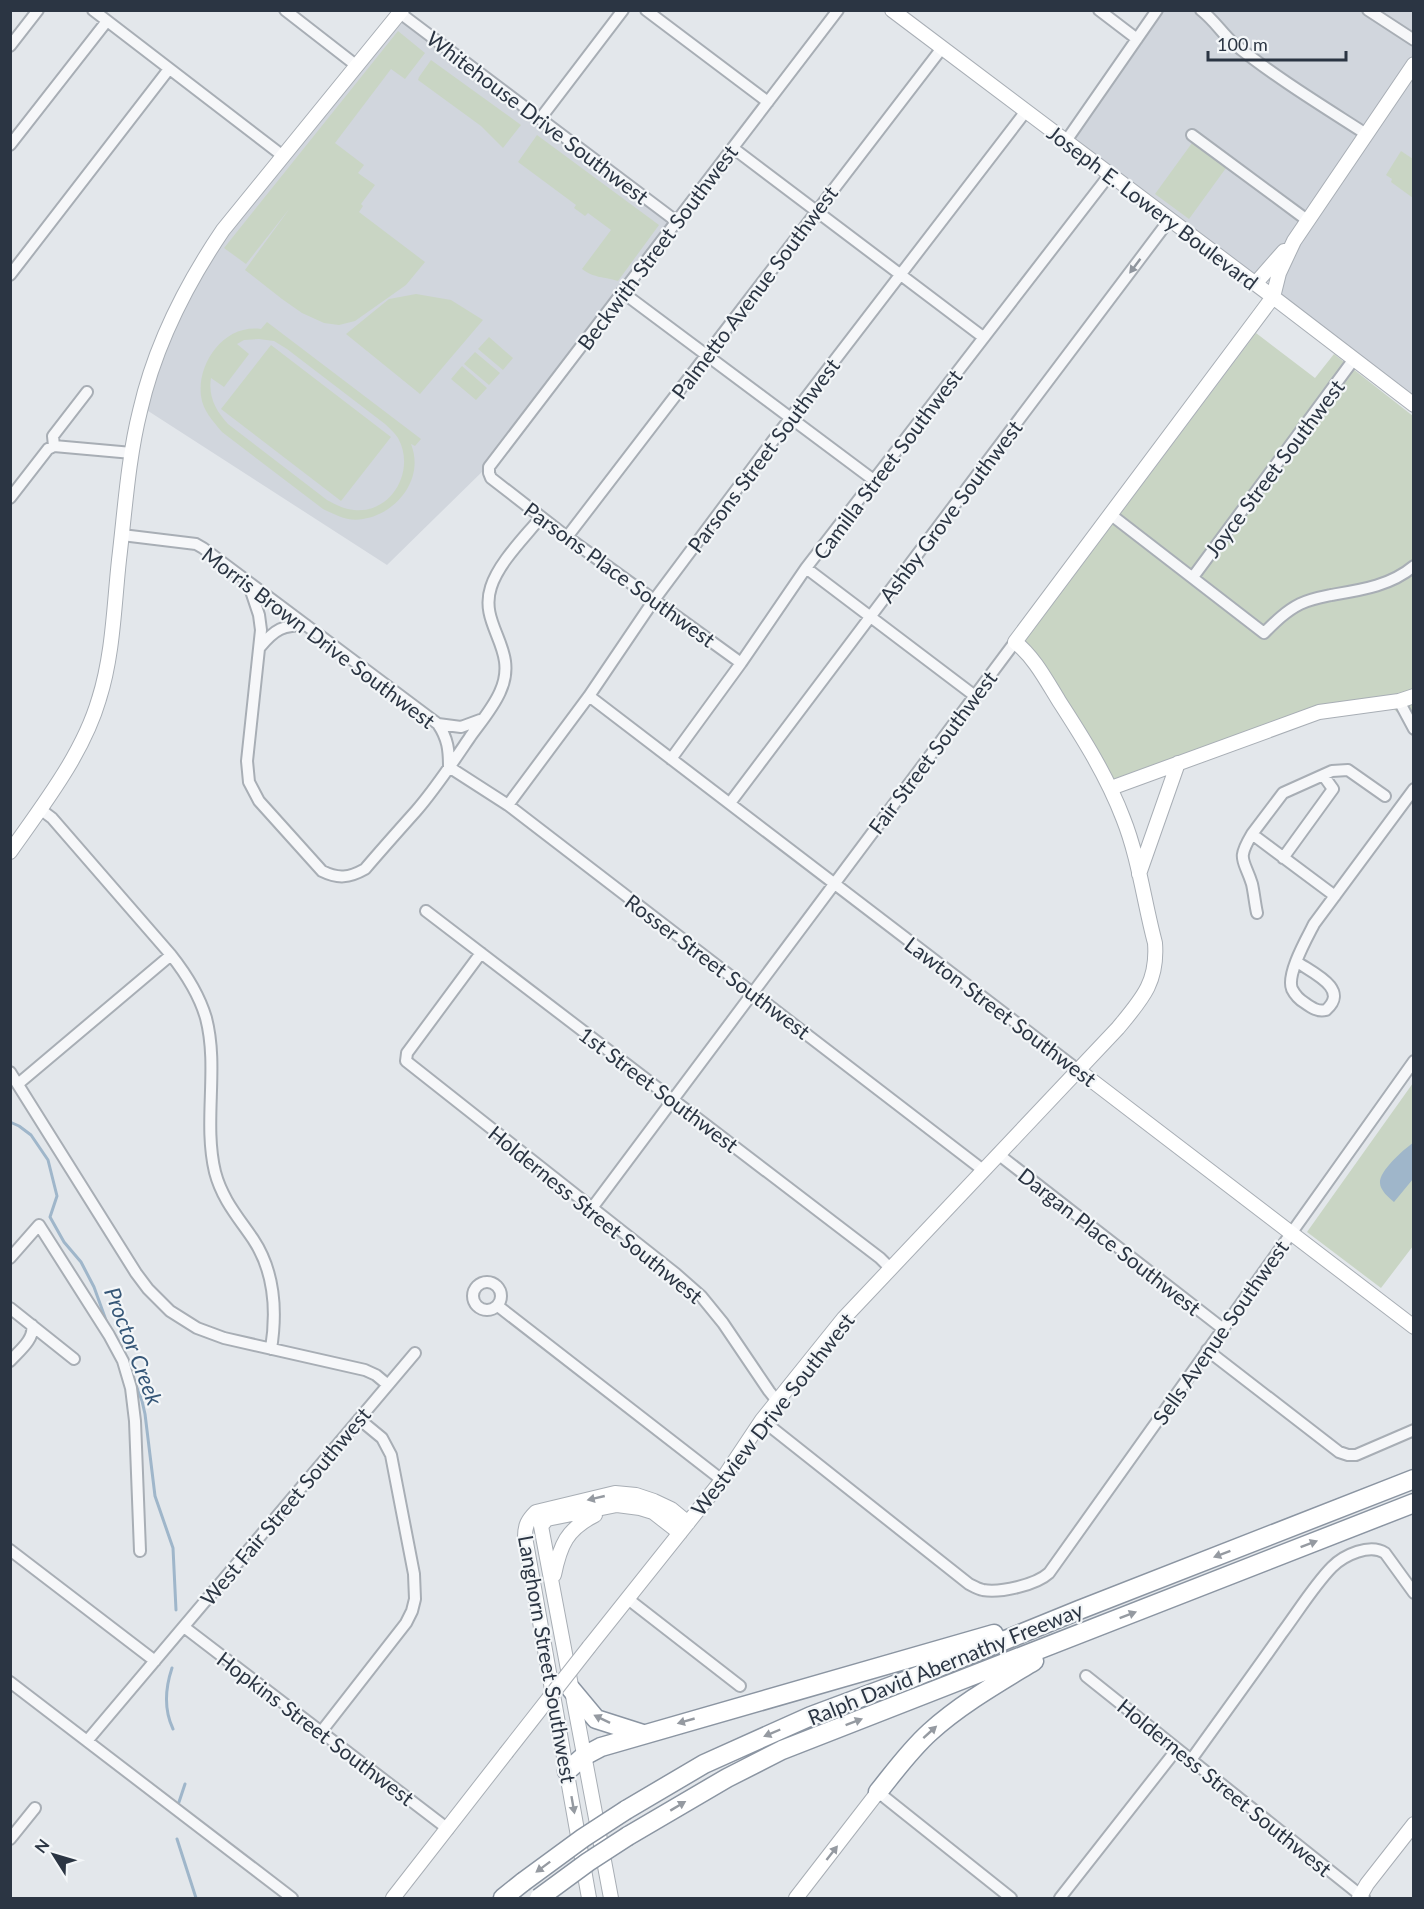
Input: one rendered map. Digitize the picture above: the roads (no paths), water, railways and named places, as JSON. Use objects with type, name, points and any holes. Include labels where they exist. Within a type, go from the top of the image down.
[{"type":"highway","name":"Ralph David Abernathy Freeway","points":[[503,1899],[561,1854],[626,1810],[704,1764],[746,1744],[811,1716],[905,1681],[1413,1479]]},
{"type":"highway","name":"Ralph David Abernathy Freeway","points":[[539,1899],[628,1836],[727,1778],[782,1750],[1413,1503]]},
{"type":"highway","points":[[567,1771],[584,1756],[601,1747],[1079,1610]]},
{"type":"highway","points":[[878,1792],[912,1750],[950,1716],[978,1695],[1073,1636]]},
{"type":"highway","points":[[571,1689],[596,1719],[643,1734]]},
{"type":"street","points":[[10,46],[38,10]]},
{"type":"street","points":[[93,10],[283,156]]},
{"type":"street","points":[[285,10],[357,66]]},
{"type":"street","points":[[540,119],[623,10]]},
{"type":"street","points":[[646,10],[768,102]]},
{"type":"street","name":"Beckwith Street Southwest","points":[[499,484],[491,477],[489,467],[838,10]]},
{"type":"street","name":"Joseph E. Lowery Boulevard","points":[[892,10],[1413,405]]},
{"type":"street","points":[[1099,10],[1137,39]]},
{"type":"street","points":[[1066,141],[1157,10]]},
{"type":"street","points":[[1201,10],[1231,41],[1284,82],[1366,134]]},
{"type":"street","points":[[1368,10],[1413,40]]},
{"type":"street","points":[[10,852],[80,747],[100,699],[108,659],[132,453],[140,411],[167,328],[182,297],[223,230],[401,12]]},
{"type":"street","name":"Whitehouse Drive Southwest","points":[[401,12],[676,221]]},
{"type":"street","points":[[10,146],[107,21]]},
{"type":"street","name":"Palmetto Avenue Southwest","points":[[567,537],[942,48]]},
{"type":"street","points":[[1273,297],[1279,273],[1294,241],[1413,64]]},
{"type":"street","points":[[10,275],[169,69]]},
{"type":"street","name":"Parsons Street Southwest","points":[[508,806],[589,696],[654,600],[790,418],[1026,111]]},
{"type":"street","points":[[1192,135],[1307,220]]},
{"type":"street","points":[[732,148],[984,337]]},
{"type":"street","name":"Camilla Street Southwest","points":[[671,759],[806,568],[1110,174]]},
{"type":"street","name":"Ashby Grove Southwest","points":[[730,803],[1170,219]]},
{"type":"street","points":[[1255,284],[1294,241]]},
{"type":"street","points":[[622,292],[875,481]]},
{"type":"street","name":"Fair Street Southwest","points":[[592,1208],[1273,297]]},
{"type":"street","name":"Joyce Street Southwest","points":[[1193,577],[1354,359]]},
{"type":"street","points":[[54,446],[53,436],[87,392]]},
{"type":"street","points":[[10,498],[48,449],[54,446],[132,453]]},
{"type":"street","name":"Parsons Place Southwest","points":[[499,484],[567,537],[741,663]]},
{"type":"street","points":[[1110,514],[1264,633],[1283,614],[1301,603],[1372,588],[1390,581],[1413,566]]},
{"type":"street","points":[[248,582],[259,615],[260,647],[247,761],[249,782],[259,801],[322,871],[332,876],[354,875],[364,868],[417,809],[500,692],[506,671],[504,651],[489,613],[491,587],[500,569],[541,517]]},
{"type":"street","name":"Morris Brown Drive Southwest","points":[[122,535],[196,544],[438,724],[446,735],[449,746],[449,767]]},
{"type":"street","points":[[806,568],[975,696]]},
{"type":"street","points":[[260,647],[280,628],[307,625]]},
{"type":"street","name":"Westview Drive Southwest","points":[[393,1899],[588,1647],[722,1480],[762,1420],[844,1318],[1078,1070],[1140,1001],[1149,987],[1154,973],[1155,943],[1124,820],[1111,788],[1090,748],[1032,659],[1015,642]]},
{"type":"street","name":"Lawton Street Southwest","points":[[589,696],[1413,1327]]},
{"type":"street","points":[[1111,788],[1319,712],[1399,701],[1413,696]]},
{"type":"street","points":[[1399,701],[1413,729]]},
{"type":"street","points":[[438,724],[461,727],[483,718]]},
{"type":"street","points":[[1139,874],[1178,763]]},
{"type":"street","name":"Rosser Street Southwest","points":[[449,767],[508,806],[983,1170]]},
{"type":"street","points":[[1257,913],[1252,884],[1242,861],[1244,848],[1283,793],[1332,771],[1348,770],[1384,796]]},
{"type":"street","points":[[1283,858],[1333,789],[1323,775]]},
{"type":"street","points":[[1297,962],[1334,990],[1336,997],[1333,1004],[1326,1010],[1316,1010],[1298,998],[1293,990],[1291,978],[1297,962],[1306,938],[1413,789]]},
{"type":"street","points":[[40,809],[52,818],[171,955],[193,985],[206,1020],[211,1052],[210,1136],[214,1170],[225,1200],[255,1242],[269,1273],[275,1311],[271,1349]]},
{"type":"street","points":[[1252,834],[1335,896]]},
{"type":"street","name":"1st Street Southwest","points":[[426,911],[880,1258],[890,1268]]},
{"type":"street","name":"Holderness Street Southwest","points":[[481,953],[407,1053],[406,1061],[701,1296],[723,1323],[777,1401]]},
{"type":"street","points":[[18,1084],[171,955]]},
{"type":"street","name":"Sells Avenue Southwest","points":[[762,1420],[969,1584],[982,1590],[996,1590],[1034,1583],[1049,1573],[1413,1061]]},
{"type":"street","points":[[10,1072],[148,1289],[170,1311],[197,1328],[224,1338],[365,1370],[376,1375],[388,1385]]},
{"type":"street","name":"Dargan Place Southwest","points":[[998,1154],[1222,1328]]},
{"type":"street","points":[[10,1258],[39,1225],[123,1361],[131,1388],[135,1421],[140,1551]]},
{"type":"street","points":[[498,1306],[722,1480]]},
{"type":"street","points":[[10,1308],[74,1359]]},
{"type":"street","points":[[10,1361],[31,1337],[32,1325]]},
{"type":"street","points":[[1207,1350],[1339,1452],[1348,1455],[1364,1452],[1412,1431]]},
{"type":"street","name":"West Fair Street Southwest","points":[[87,1741],[415,1353]]},
{"type":"street","points":[[321,1732],[406,1623],[415,1599],[414,1574],[391,1455],[382,1438],[359,1419]]},
{"type":"street","name":"Langhorn Street Southwest","points":[[589,1899],[525,1537],[527,1521],[536,1512],[615,1493],[636,1495],[671,1509],[684,1528]]},
{"type":"street","name":"Langhorn Street Southwest","points":[[611,1899],[542,1526],[548,1519],[617,1505],[653,1512],[684,1528]]},
{"type":"street","points":[[552,1586],[558,1553],[565,1540],[579,1523],[607,1508]]},
{"type":"street","points":[[527,1521],[542,1526]]},
{"type":"street","points":[[1191,1760],[1332,1568],[1343,1558],[1371,1548],[1379,1548],[1413,1593]]},
{"type":"street","points":[[10,1550],[155,1661]]},
{"type":"street","points":[[628,1599],[740,1686]]},
{"type":"street","name":"Hopkins Street Southwest","points":[[184,1627],[448,1829]]},
{"type":"street","name":"Holderness Street Southwest","points":[[1086,1676],[1361,1898]]},
{"type":"street","points":[[10,1682],[292,1899]]},
{"type":"street","points":[[1060,1899],[1177,1749]]},
{"type":"street","points":[[796,1899],[878,1792],[1011,1899]]},
{"type":"street","points":[[10,1839],[35,1808]]},
{"type":"street","points":[[1361,1898],[1366,1884],[1413,1824]]},
{"type":"water","points":[[1413,1143],[1413,1179],[1394,1202],[1381,1188],[1381,1178],[1393,1161]]},
{"type":"waterway","name":"Proctor Creek","points":[[10,1122],[31,1135],[48,1160],[57,1196],[50,1217],[64,1242],[81,1262],[94,1287],[107,1323]]},
{"type":"waterway","name":"Proctor Creek","points":[[131,1372],[145,1414],[155,1496],[173,1548],[176,1610]]},
{"type":"waterway","name":"Proctor Creek","points":[[172,1668],[167,1699],[168,1714],[173,1729]]},
{"type":"waterway","name":"Proctor Creek","points":[[179,1802],[185,1784]]},
{"type":"waterway","name":"Proctor Creek","points":[[177,1839],[196,1898]]}]
